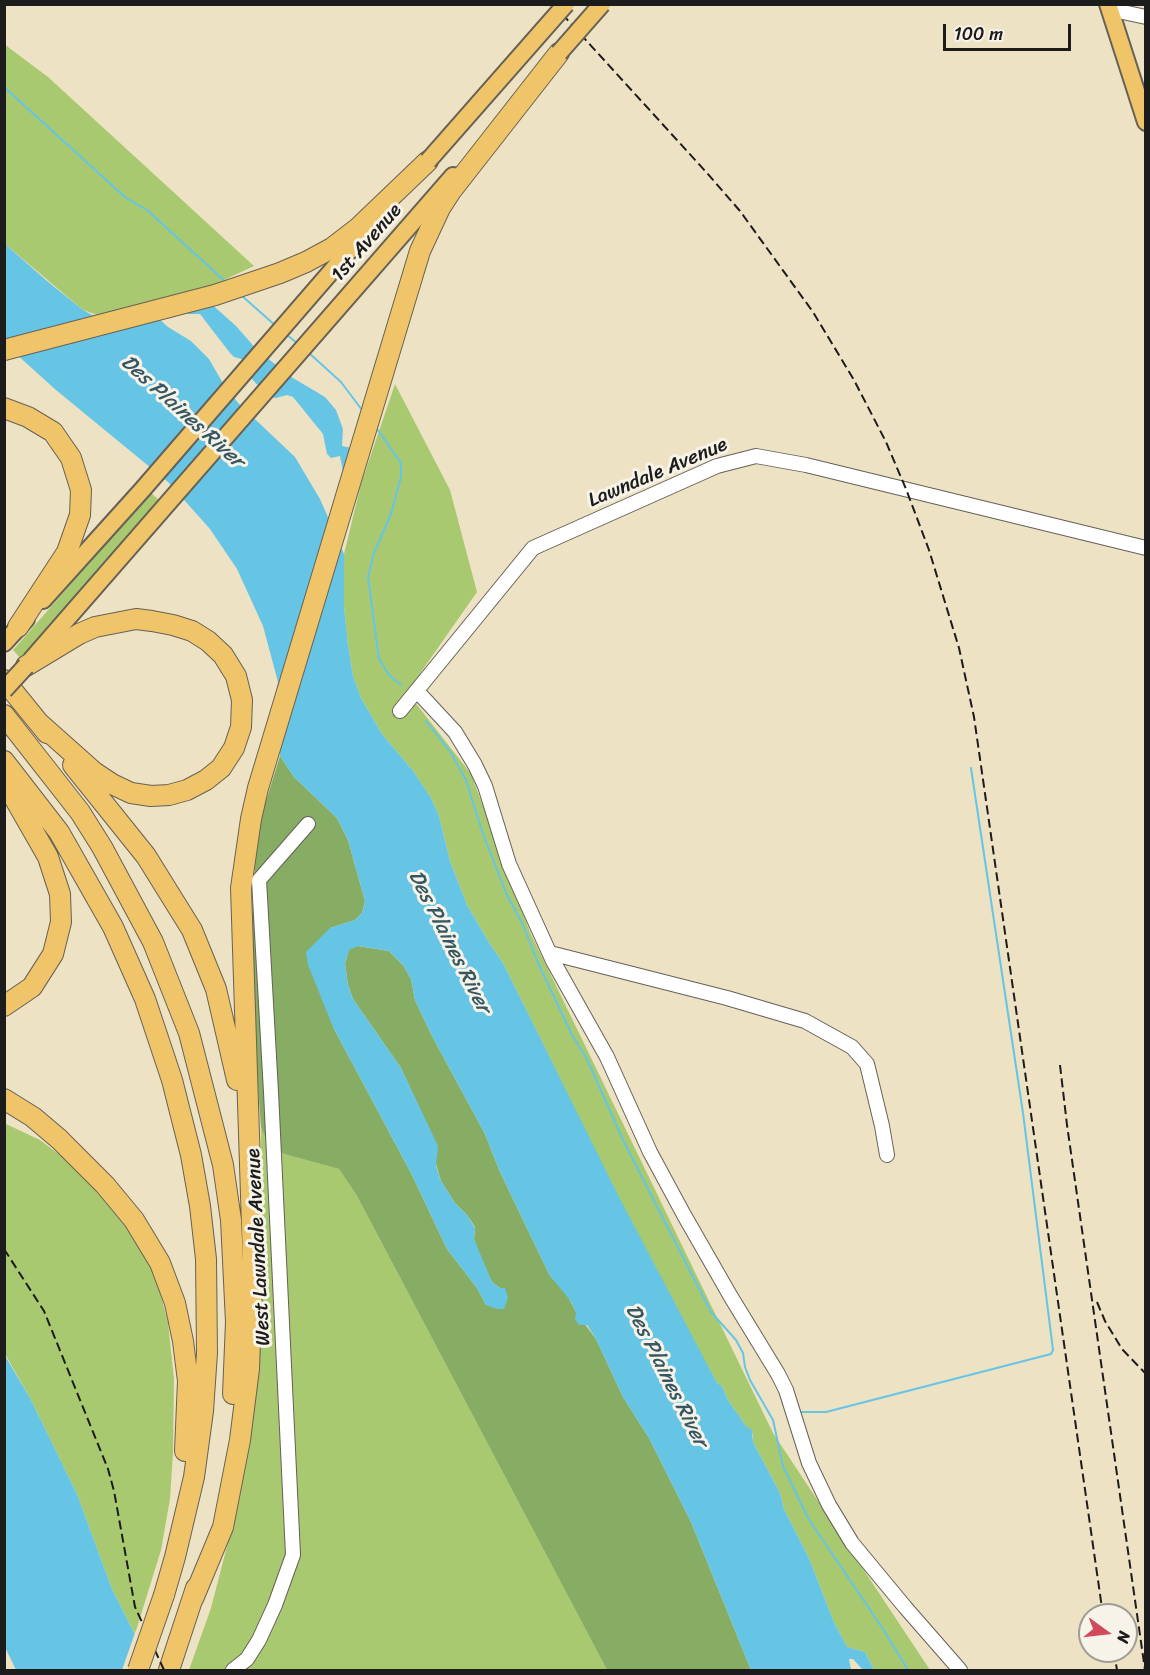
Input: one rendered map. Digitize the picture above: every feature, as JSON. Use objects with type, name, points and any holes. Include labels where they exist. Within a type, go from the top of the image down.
[{"type":"highway","points":[[193,1599],[223,1527],[240,1440],[247,1381],[253,1257],[241,888],[258,788],[420,251],[440,208],[560,52]]},
{"type":"highway","points":[[4,350],[46,341],[214,295],[306,262],[332,248],[358,228],[428,161]]},
{"type":"highway","points":[[4,356],[46,341]]},
{"type":"highway","points":[[4,408],[28,417],[53,432],[71,458],[81,490],[80,515],[67,552],[10,637]]},
{"type":"highway","points":[[26,666],[95,627],[136,620],[152,621],[192,631],[208,641],[223,655],[236,676],[242,700],[240,727],[234,748],[221,768],[206,780],[187,790],[169,795],[151,796],[131,793],[112,784],[94,772],[39,723]]},
{"type":"highway","points":[[4,680],[146,856],[192,930],[216,989],[227,1029],[249,1150]]},
{"type":"highway","points":[[4,715],[80,812],[102,847],[153,942],[189,1033],[223,1165],[231,1220],[235,1273],[235,1370],[229,1438],[224,1475],[206,1554],[169,1671]]},
{"type":"highway","points":[[4,761],[59,832],[113,927],[145,999],[172,1080],[191,1155],[200,1206],[206,1259],[207,1353],[203,1411],[194,1477],[175,1557],[138,1671]]},
{"type":"highway","points":[[4,780],[48,857],[60,894],[61,922],[53,954],[32,987],[4,1006]]},
{"type":"highway","points":[[4,1099],[42,1125],[82,1161],[134,1220],[159,1263],[175,1303],[188,1381],[187,1434],[175,1557]]},
{"type":"highway","points":[[4,1111],[43,1130],[82,1161]]},
{"type":"main road","name":"1st Avenue","points":[[10,637],[143,489],[566,4]]},
{"type":"main road","name":"1st Avenue","points":[[4,690],[602,4]]},
{"type":"main road","points":[[579,30],[608,4]]},
{"type":"main road","points":[[1108,7],[1146,122]]},
{"type":"street","points":[[1108,7],[1146,17]]},
{"type":"street","name":"Lawndale Avenue","points":[[400,711],[533,548],[717,466],[756,456],[833,471],[1146,548]]},
{"type":"street","points":[[417,691],[455,732],[476,765],[485,786],[509,864],[549,953],[607,1057],[650,1152],[684,1215],[778,1374],[786,1390],[809,1463],[829,1505],[852,1543],[960,1671]]},
{"type":"street","name":"West Lawndale Avenue","points":[[233,1671],[247,1659],[259,1640],[275,1605],[293,1555],[259,880],[308,824]]},
{"type":"street","points":[[549,953],[727,998],[806,1021],[852,1047],[867,1064],[887,1155]]},
{"type":"green space","points":[[4,44],[48,77],[254,266],[207,288],[100,316],[83,310],[5,244]]},
{"type":"green space","points":[[395,384],[450,490],[477,592],[407,692],[471,774],[530,932],[773,1433],[930,1670],[874,1670],[865,1652],[847,1647],[833,1620],[809,1558],[784,1509],[780,1493],[753,1442],[753,1434],[728,1400],[722,1386],[717,1383],[658,1278],[503,963],[467,905],[450,861],[439,816],[431,798],[414,772],[382,734],[361,698],[353,676],[348,645],[344,607],[344,554],[361,484]]},
{"type":"green space","points":[[151,493],[159,500],[21,659],[13,650]]},
{"type":"green space","points":[[280,756],[294,777],[337,818],[348,840],[365,901],[362,913],[355,920],[330,928],[333,1027],[411,1173],[447,1249],[477,1288],[486,1305],[500,1288],[492,1282],[479,1254],[474,1239],[475,1227],[455,1203],[441,1181],[419,1107],[401,1068],[353,999],[348,985],[345,964],[349,949],[358,946],[389,951],[403,965],[411,979],[415,1000],[485,1134],[500,1172],[550,1276],[565,1291],[576,1312],[596,1339],[623,1397],[649,1438],[691,1522],[751,1670],[607,1670],[357,1196],[339,1169],[284,1154],[269,1147],[261,1127],[256,1061],[252,957],[253,895],[262,814]]},
{"type":"green space","points":[[4,1123],[40,1140],[72,1164],[105,1199],[132,1233],[157,1280],[168,1323],[174,1379],[173,1453],[170,1499],[161,1550],[135,1634],[112,1589],[77,1494],[30,1398],[5,1354]]},
{"type":"green space","points":[[261,1127],[269,1147],[284,1154],[339,1169],[357,1196],[607,1670],[189,1670],[211,1608],[245,1466],[256,1381],[262,1298]]},
{"type":"water","name":"Des Plaines River","points":[[5,244],[47,281],[92,315],[100,316],[208,301],[236,326],[258,351],[293,378],[325,397],[336,410],[343,429],[342,446],[352,448],[344,477],[340,456],[331,458],[327,454],[323,434],[293,397],[287,395],[269,397],[251,378],[245,360],[234,357],[230,353],[200,314],[182,312],[156,316],[168,327],[191,341],[209,359],[224,385],[239,404],[295,457],[320,499],[344,554],[344,607],[348,645],[353,676],[361,698],[382,734],[414,772],[431,798],[439,816],[450,861],[467,905],[503,963],[619,1197],[717,1383],[722,1386],[728,1400],[746,1426],[752,1430],[753,1442],[780,1493],[784,1509],[809,1558],[833,1620],[847,1647],[865,1652],[874,1670],[863,1670],[853,1659],[849,1659],[851,1670],[751,1670],[691,1522],[649,1438],[623,1397],[596,1339],[587,1325],[579,1325],[570,1300],[550,1276],[500,1172],[485,1134],[415,1000],[411,979],[403,965],[389,951],[358,946],[349,950],[345,964],[353,999],[401,1068],[438,1146],[436,1166],[441,1181],[475,1228],[474,1239],[492,1282],[500,1288],[505,1288],[508,1297],[504,1309],[486,1305],[477,1288],[447,1249],[411,1173],[333,1027],[308,965],[306,952],[330,928],[355,920],[362,913],[365,901],[348,840],[337,818],[294,777],[280,756],[274,706],[278,682],[263,626],[237,569],[210,529],[168,482],[56,390],[5,344]]},
{"type":"water","points":[[4,1354],[30,1398],[77,1494],[112,1589],[153,1670],[16,1670],[5,1647]]},
{"type":"pier","points":[[136,1630],[155,1669],[156,1670],[122,1670]]},
{"type":"waterway","points":[[4,87],[126,198],[147,210],[227,283]]},
{"type":"waterway","points":[[241,295],[277,327]]},
{"type":"waterway","points":[[286,334],[298,344]]},
{"type":"waterway","points":[[309,353],[341,382],[362,410]]},
{"type":"waterway","points":[[375,426],[401,463],[401,477],[391,514],[374,553],[368,577],[379,659],[389,675],[401,685]]},
{"type":"waterway","points":[[426,721],[451,753],[466,780],[482,831],[506,893],[523,925],[572,1035],[587,1059],[623,1140],[711,1312],[736,1340],[743,1353],[750,1380],[773,1420],[783,1466],[808,1518],[908,1670]]},
{"type":"waterway","points":[[799,1412],[826,1412],[1051,1354],[1053,1350],[1023,1113],[971,768]]},
{"type":"railway","points":[[553,4],[740,211],[813,312],[854,380],[886,442],[929,550],[959,648],[974,717],[1101,1603]]},
{"type":"railway","points":[[1060,1065],[1145,1670]]},
{"type":"railway","points":[[4,1249],[44,1311],[108,1469],[135,1607],[164,1670]]},
{"type":"railway","points":[[1097,1302],[1105,1321],[1122,1349],[1146,1374]]},
{"type":"railway","points":[[1116,1663],[1117,1670]]}]
